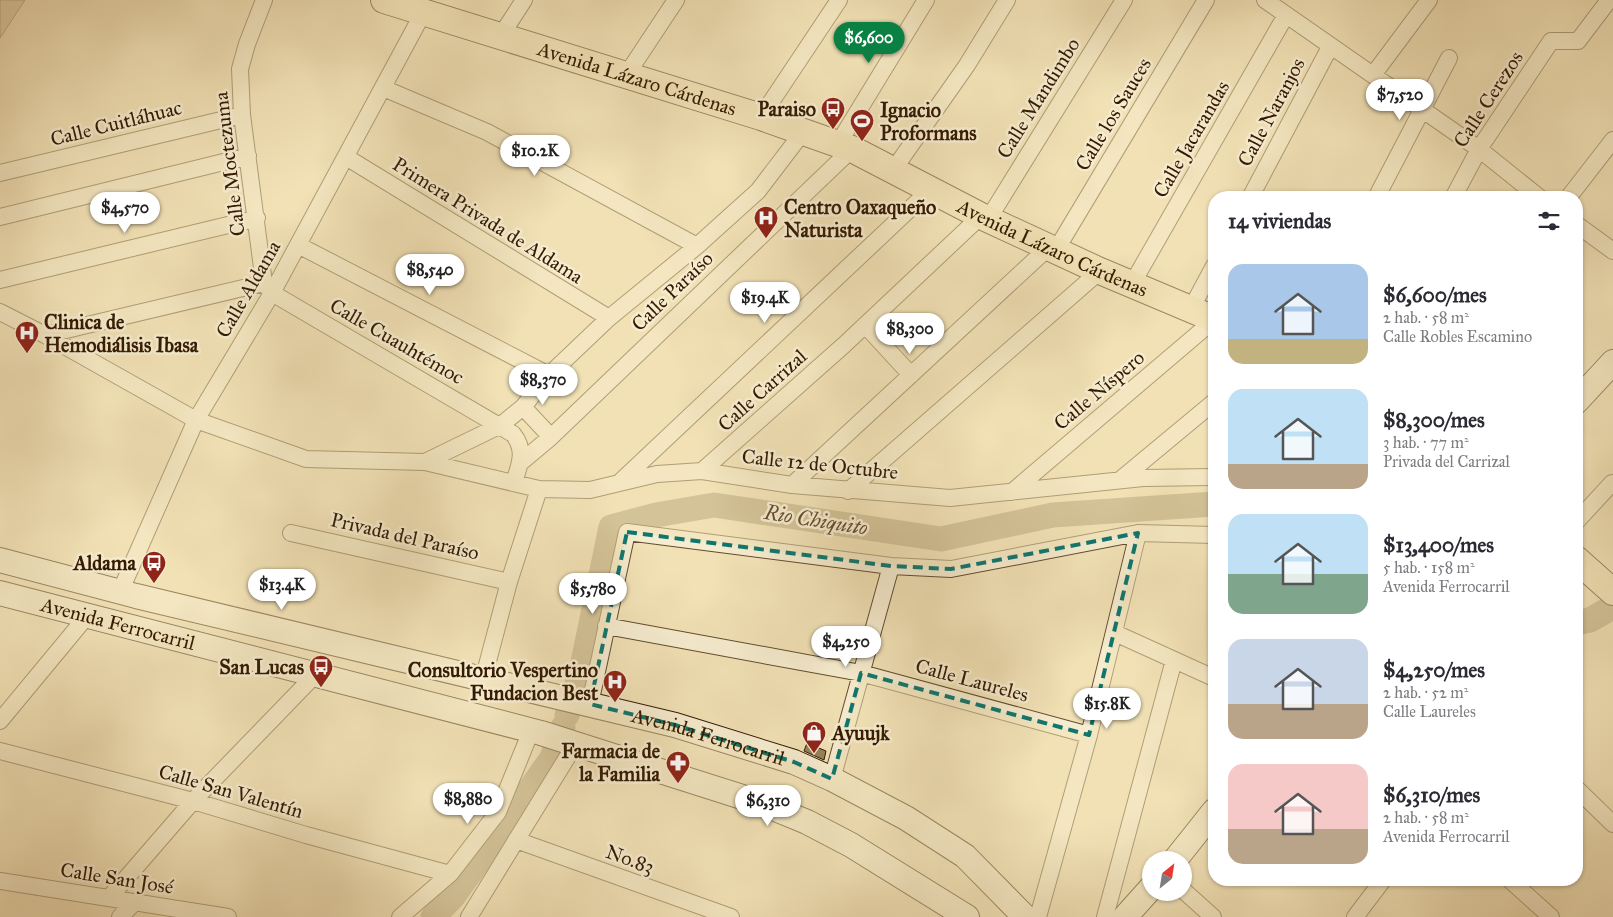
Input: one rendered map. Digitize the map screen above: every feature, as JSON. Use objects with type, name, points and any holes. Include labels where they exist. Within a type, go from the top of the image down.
[{"type":"main road","name":"Avenida Lázaro Cárdenas","points":[[384,0],[625,77],[761,117],[845,147],[894,169],[985,217],[1100,271],[1206,316]]},
{"type":"main road","points":[[1583,394],[1613,362]]},
{"type":"main road","name":"Avenida Ferrocarril","points":[[0,560],[120,592],[483,680],[675,724],[794,762],[832,779],[906,818],[965,856],[1025,917]]},
{"type":"main road","points":[[1583,565],[1610,586]]},
{"type":"main road","name":"Avenida Ferrocarril","points":[[0,593],[314,676],[536,732],[761,803],[807,822],[851,846],[967,917]]},
{"type":"main road","points":[[384,694],[391,657]]},
{"type":"main road","points":[[1182,851],[1208,819]]},
{"type":"main road","points":[[1125,917],[1142,898]]},
{"type":"street","name":"Calle Moctezuma","points":[[264,0],[247,44],[240,69],[242,115],[268,288]]},
{"type":"street","points":[[500,37],[524,0]]},
{"type":"street","points":[[761,117],[839,0]]},
{"type":"street","name":"Calle Paraíso","points":[[520,463],[550,437],[845,147],[926,0]]},
{"type":"street","points":[[894,169],[967,66],[1007,0]]},
{"type":"street","name":"Calle Mandimbo","points":[[985,217],[1124,0]]},
{"type":"street","name":"Calle los Sauces","points":[[792,485],[1052,248],[1206,0]]},
{"type":"street","points":[[1265,0],[1479,149],[1531,191]]},
{"type":"street","points":[[1373,75],[1429,0]]},
{"type":"street","name":"Calle Cerezos","points":[[1458,191],[1479,149],[1551,42],[1578,41],[1609,0]]},
{"type":"street","points":[[625,77],[675,1]]},
{"type":"street","name":"Calle Aldama","points":[[120,592],[196,420],[268,288],[298,245],[423,13]]},
{"type":"street","name":"Calle Jacarandas","points":[[1132,284],[1286,15]]},
{"type":"street","name":"Calle Naranjos","points":[[1254,191],[1330,47]]},
{"type":"street","points":[[1380,191],[1424,110],[1449,58]]},
{"type":"street","points":[[383,88],[487,132],[697,246]]},
{"type":"street","name":"Calle Cuitláhuac","points":[[0,173],[242,115]]},
{"type":"street","name":"Calle 12 de Octubre","points":[[425,462],[501,425],[523,407],[549,375],[609,318],[697,246],[758,191],[803,132]]},
{"type":"street","points":[[1573,191],[1613,140]]},
{"type":"street","points":[[0,217],[248,156]]},
{"type":"street","name":"Primera Privada de Aldama","points":[[346,157],[609,318]]},
{"type":"street","points":[[621,481],[931,189]]},
{"type":"street","name":"Calle Carrizal","points":[[702,471],[985,217]]},
{"type":"street","points":[[0,280],[257,218]]},
{"type":"street","points":[[1583,229],[1613,251]]},
{"type":"street","points":[[298,245],[549,375]]},
{"type":"street","points":[[848,491],[1100,271]]},
{"type":"street","points":[[45,335],[268,288]]},
{"type":"street","name":"Calle Cuauhtémoc","points":[[268,288],[501,425],[520,442],[522,450],[520,463]]},
{"type":"street","points":[[1206,316],[1208,304]]},
{"type":"street","name":"Calle 12 de Octubre","points":[[0,312],[45,335],[196,420],[306,459],[425,462],[539,489],[590,490],[621,481],[657,474],[702,471],[792,485],[950,498],[1120,480],[1208,477]]},
{"type":"street","name":"Calle Níspero","points":[[1012,492],[1206,316]]},
{"type":"street","points":[[865,325],[911,375]]},
{"type":"street","points":[[523,407],[550,437]]},
{"type":"street","points":[[1120,480],[1208,407]]},
{"type":"street","points":[[514,482],[520,463]]},
{"type":"street","points":[[1583,514],[1612,483]]},
{"type":"street","points":[[483,680],[510,582],[539,489]]},
{"type":"street","points":[[586,703],[627,532],[891,566],[951,569],[1138,534],[1208,535]]},
{"type":"street","name":"Privada del Paraíso","points":[[291,533],[510,582]]},
{"type":"street","points":[[1038,917],[1090,736],[1138,534]]},
{"type":"street","points":[[832,779],[891,566]]},
{"type":"street","points":[[0,721],[87,616]]},
{"type":"street","name":"Calle Laureles","points":[[606,626],[861,673],[1090,736]]},
{"type":"street","points":[[1114,633],[1208,675]]},
{"type":"street","points":[[1105,917],[1174,660]]},
{"type":"street","points":[[108,898],[193,801],[314,676]]},
{"type":"street","points":[[400,917],[450,874],[498,812],[536,732]]},
{"type":"street","points":[[469,917],[572,742]]},
{"type":"street","name":"Calle San Valentín","points":[[0,751],[193,801],[306,835],[450,874]]},
{"type":"street","points":[[1583,795],[1613,824]]},
{"type":"street","name":"No.83","points":[[516,840],[731,917]]},
{"type":"street","name":"Calle San José","points":[[0,882],[228,917]]},
{"type":"street","points":[[1355,917],[1378,886]]},
{"type":"street","points":[[1517,886],[1551,917]]},
{"type":"street","points":[[1192,898],[1213,917]]},
{"type":"street","points":[[120,917],[134,902]]},
{"type":"highlighted area","points":[[627,532],[891,566],[951,569],[1138,533],[1089,735],[861,673],[832,779],[794,762],[675,725],[590,704]]},
{"type":"shaded area","points":[[0,0],[25,0],[0,38]]},
{"type":"building","points":[[807,743],[826,751],[824,760],[804,751]]},
{"type":"waterway","name":"Rio Chiquito","points":[[567,715],[581,672],[611,527],[656,515],[714,505],[941,539],[1053,515],[1208,504]]},
{"type":"waterway","name":"Rio Chiquito","points":[[1583,622],[1590,620],[1613,607]]},
{"type":"waterway","name":"Rio Chiquito","points":[[433,917],[453,897],[552,758],[563,727]]},
{"type":"place","name":"Paraiso","points":[[833,130]]},
{"type":"place","name":"Ignacio Proformans","points":[[862,142]]},
{"type":"place","name":"Centro Oaxaqueño Naturista","points":[[766,239]]},
{"type":"place","name":"Clinica de Hemodiálisis Ibasa","points":[[27,354]]},
{"type":"place","name":"Aldama","points":[[154,584]]},
{"type":"place","name":"San Lucas","points":[[321,688]]},
{"type":"place","name":"Consultorio Vespertino Fundacion Best","points":[[615,703]]},
{"type":"place","name":"Ayuujk","points":[[814,754]]},
{"type":"place","name":"Farmacia de la Familia","points":[[678,784]]}]
